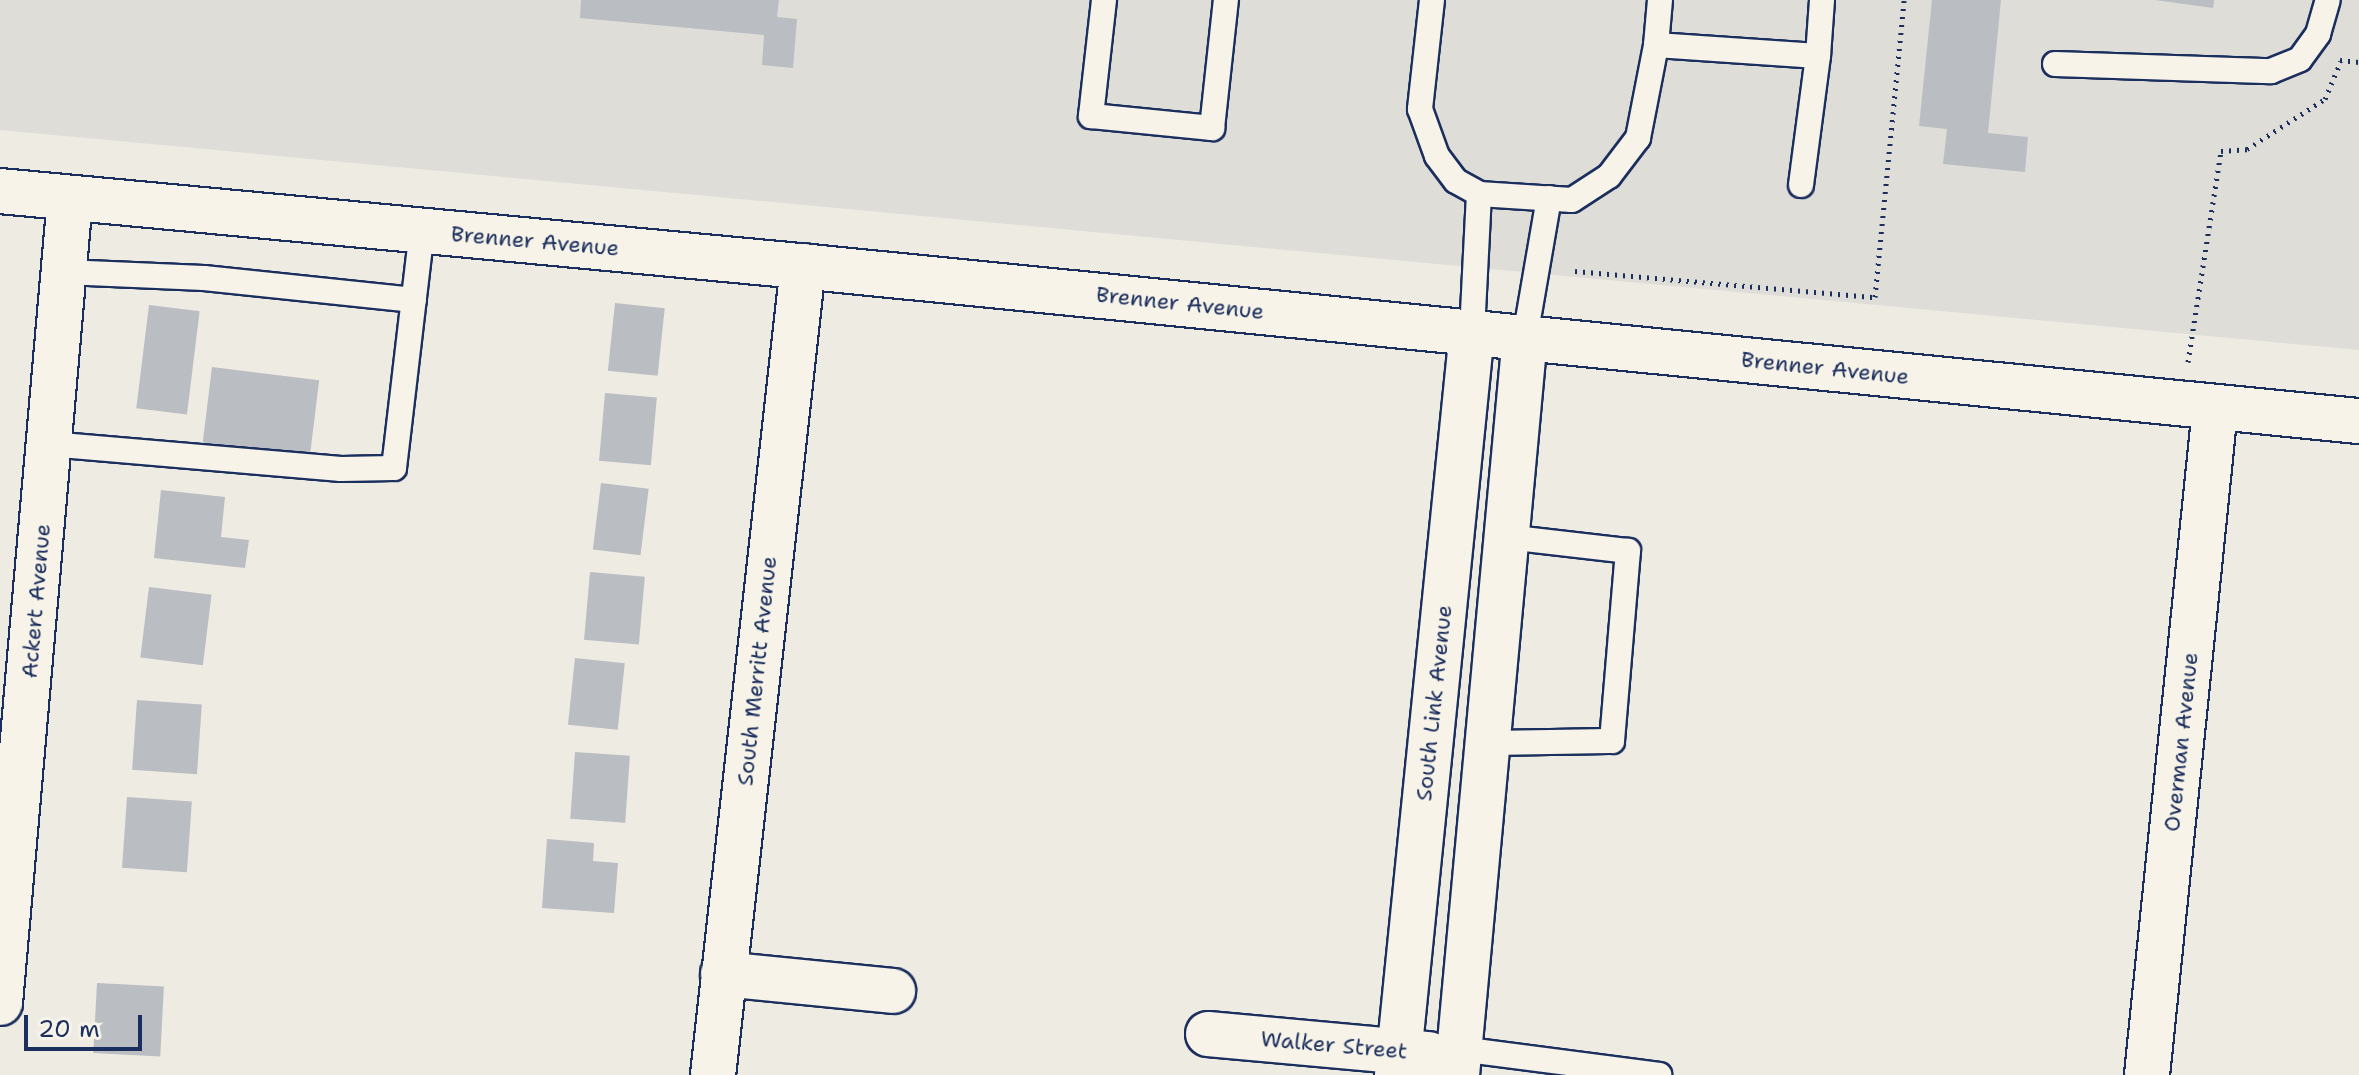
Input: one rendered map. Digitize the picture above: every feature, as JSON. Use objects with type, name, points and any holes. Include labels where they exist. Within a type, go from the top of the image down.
[{"type":"street","name":"Brenner Avenue","points":[[0,191],[803,266],[2359,421]]},
{"type":"street","name":"Ackert Avenue","points":[[0,1003],[5,912],[70,198]]},
{"type":"street","name":"South Merritt Avenue","points":[[713,1075],[803,266]]},
{"type":"street","name":"South Link Avenue","points":[[1398,1063],[1472,332]]},
{"type":"street","points":[[1459,1060],[1525,337]]},
{"type":"street","name":"Overman Avenue","points":[[2147,1075],[2215,409]]},
{"type":"street","points":[[723,974],[893,991]]},
{"type":"street","name":"Walker Street","points":[[1208,1034],[1398,1063],[1459,1060]]},
{"type":"lane","points":[[1104,0],[1091,116],[1212,128],[1226,0]]},
{"type":"lane","points":[[1432,0],[1420,109],[1437,156],[1456,181],[1479,194],[1572,200],[1609,176],[1638,138],[1656,45],[1660,0]]},
{"type":"lane","points":[[1801,185],[1822,0]]},
{"type":"lane","points":[[2055,64],[2271,71],[2300,59],[2318,34],[2328,0]]},
{"type":"lane","points":[[1656,45],[1818,56]]},
{"type":"lane","points":[[1472,332],[1479,194]]},
{"type":"lane","points":[[1525,337],[1549,198]]},
{"type":"lane","points":[[49,444],[341,469],[394,468],[422,231]]},
{"type":"lane","points":[[64,272],[204,278],[414,300]]},
{"type":"lane","points":[[1488,743],[1612,741],[1628,551],[1507,537]]},
{"type":"lane","points":[[1459,1060],[1659,1075]]},
{"type":"path","points":[[2187,374],[2221,151],[2247,149],[2325,99],[2341,60]]},
{"type":"shaded area","points":[[0,0],[2359,0],[2359,350],[0,130]]},
{"type":"building","points":[[581,0],[779,0],[777,17],[797,19],[793,68],[762,65],[764,35],[580,18]]},
{"type":"building","points":[[1932,0],[2001,0],[1988,133],[2028,137],[2025,172],[1943,164],[1947,129],[1919,126]]},
{"type":"building","points":[[2155,0],[2214,0],[2213,8]]},
{"type":"building","points":[[615,303],[665,308],[658,376],[608,371]]},
{"type":"building","points":[[149,305],[200,311],[187,414],[136,408]]},
{"type":"building","points":[[212,367],[319,380],[310,456],[203,442]]},
{"type":"building","points":[[605,393],[657,398],[651,465],[599,461]]},
{"type":"building","points":[[601,483],[649,489],[640,555],[593,550]]},
{"type":"building","points":[[161,490],[225,497],[221,537],[249,540],[245,568],[154,558]]},
{"type":"building","points":[[590,572],[645,577],[639,645],[584,640]]},
{"type":"building","points":[[149,587],[212,595],[203,665],[140,657]]},
{"type":"building","points":[[575,658],[625,663],[618,730],[568,725]]},
{"type":"building","points":[[137,700],[202,705],[197,774],[132,770]]},
{"type":"building","points":[[575,752],[630,756],[625,823],[570,819]]},
{"type":"building","points":[[127,797],[192,802],[187,872],[122,868]]},
{"type":"building","points":[[547,839],[594,843],[593,861],[618,863],[614,913],[542,908]]},
{"type":"building","points":[[97,983],[164,987],[160,1056],[93,1053]]}]
